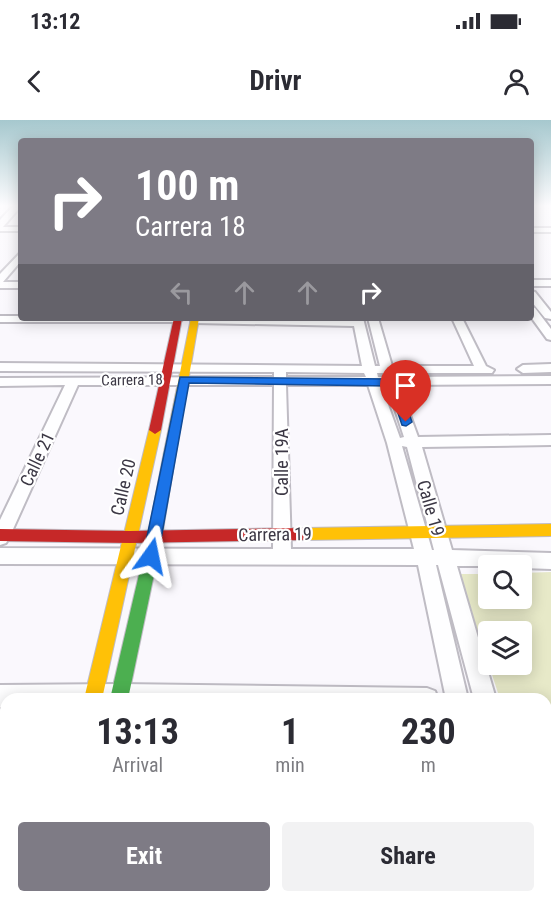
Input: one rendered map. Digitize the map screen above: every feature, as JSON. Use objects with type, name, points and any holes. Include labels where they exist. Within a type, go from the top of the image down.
[{"type":"street","points":[[0,280],[14,253]]},
{"type":"street","points":[[534,276],[551,276]]},
{"type":"street","points":[[0,280],[18,278]]},
{"type":"street","points":[[0,280],[18,284]]},
{"type":"street","points":[[534,284],[551,283]]},
{"type":"street","points":[[534,299],[547,320],[551,337]]},
{"type":"street","points":[[534,312],[547,320]]},
{"type":"street","points":[[0,319],[18,319]]},
{"type":"street","name":"Calle 20","points":[[94,693],[123,556],[130,537],[168,373],[178,321]]},
{"type":"street","points":[[121,693],[155,536],[195,321]]},
{"type":"street","name":"Calle 19","points":[[364,321],[372,375],[394,443],[425,557],[456,693]]},
{"type":"street","name":"Calle 19","points":[[364,321],[390,376],[413,442],[483,693]]},
{"type":"street","points":[[458,321],[482,370]]},
{"type":"street","name":"Carrera 18","points":[[0,367],[168,373],[551,380]]},
{"type":"street","name":"Carrera 18","points":[[390,376],[551,368]]},
{"type":"street","name":"Carrera 18","points":[[0,382],[73,381],[168,373]]},
{"type":"street","name":"Calle 19A","points":[[280,375],[282,557]]},
{"type":"street","name":"Calle 21","points":[[1,536],[73,381]]},
{"type":"street","points":[[394,443],[551,440]]},
{"type":"street","name":"Carrera 19","points":[[1,536],[130,537],[551,530]]},
{"type":"street","name":"Carrera 19","points":[[0,556],[425,557],[551,561]]},
{"type":"green space","points":[[551,572],[551,693],[498,693],[492,675],[532,675],[532,621],[478,621],[478,632],[459,574],[478,574],[478,609],[532,609],[532,573]]},
{"type":"traffic: fast","points":[[120,693],[155,536],[170,452]]},
{"type":"traffic: slow","points":[[170,452],[194,321]]},
{"type":"traffic: slow","points":[[94,693],[155,430]]},
{"type":"traffic: slow","points":[[305,534],[551,530]]},
{"type":"traffic: jam","points":[[155,430],[177,321]]},
{"type":"traffic: jam","points":[[0,535],[130,537],[305,534]]},
{"type":"route","points":[[151,556],[184,380],[393,382],[406,422]]}]
